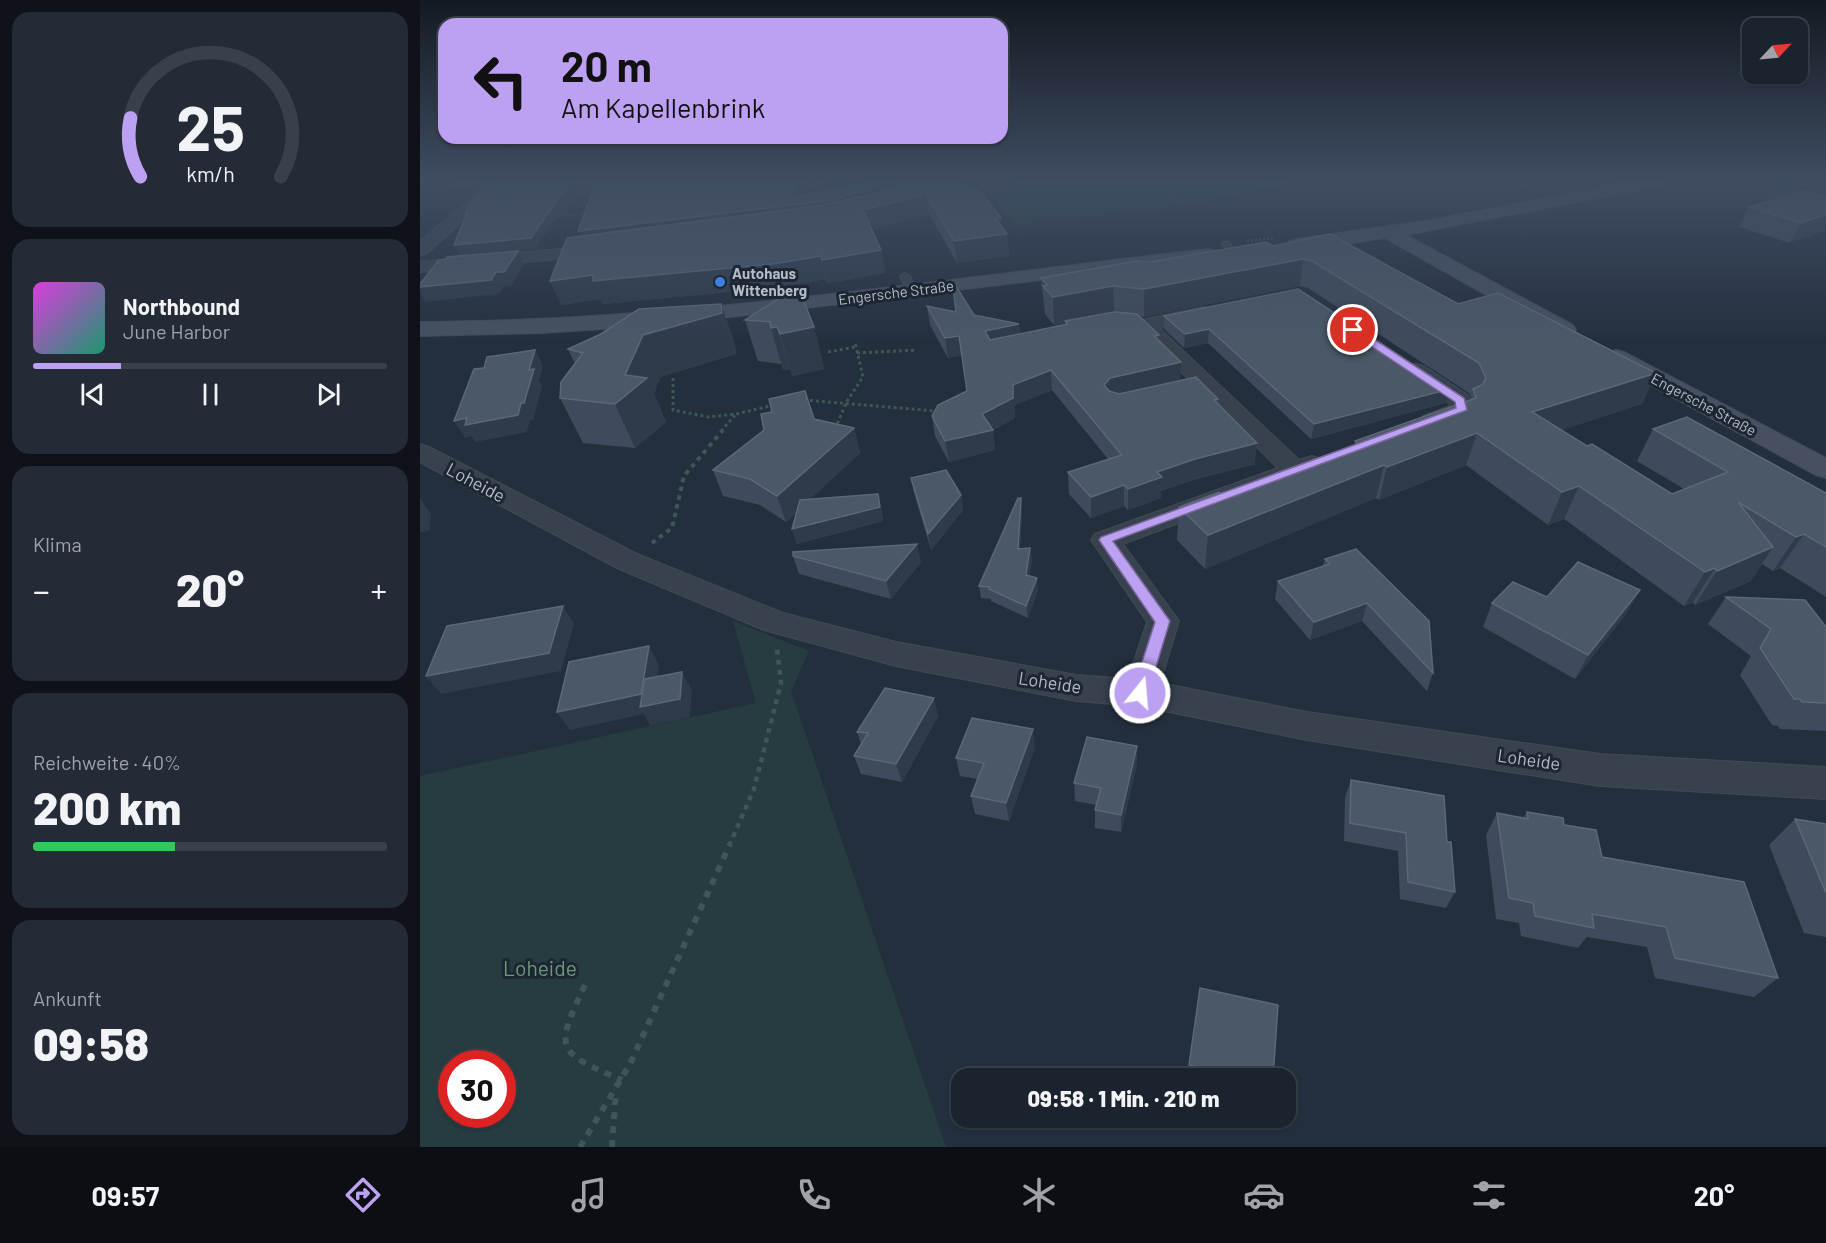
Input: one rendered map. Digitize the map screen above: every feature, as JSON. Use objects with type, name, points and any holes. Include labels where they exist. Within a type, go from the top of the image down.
[{"type":"main road","points":[[1277,247],[1368,236]]},
{"type":"main road","name":"Engersche Straße","points":[[1383,236],[1519,310],[1550,323],[1826,469]]},
{"type":"main road","name":"Engersche Straße","points":[[420,328],[484,329],[616,323],[908,283],[1229,248],[1255,249]]},
{"type":"street","points":[[420,250],[437,236]]},
{"type":"street","points":[[420,267],[613,249]]},
{"type":"street","points":[[1222,310],[1134,324],[1195,387],[1295,470]]},
{"type":"street","points":[[1404,363],[1460,400],[1462,410],[1406,430]]},
{"type":"street","name":"Loheide","points":[[420,452],[627,561],[775,622],[896,654],[1076,688],[1140,693],[1307,726],[1600,770],[1826,783]]},
{"type":"street","points":[[1140,693],[1163,621],[1105,540],[1328,458]]},
{"type":"path","points":[[828,352],[855,344],[863,377],[847,401],[831,437]]},
{"type":"path","points":[[857,353],[917,350]]},
{"type":"path","points":[[673,378],[674,410],[709,417],[736,414],[778,404]]},
{"type":"path","points":[[800,399],[847,401],[869,406],[941,411]]},
{"type":"path","points":[[627,561],[672,528],[684,476],[736,414]]},
{"type":"path","points":[[580,1147],[622,1080],[696,924],[754,789],[781,683],[775,622]]},
{"type":"path","points":[[585,985],[565,1027],[564,1041],[568,1055],[582,1064],[622,1080]]},
{"type":"path","points":[[612,1147],[616,1090]]},
{"type":"green space","points":[[733,621],[809,651],[791,691],[946,1147],[420,1147],[420,776],[756,703]]},
{"type":"building","points":[[458,236],[533,236],[531,238],[454,245]]},
{"type":"building","points":[[586,236],[874,236],[881,250],[822,260],[821,256],[773,264],[593,281],[593,275],[550,281],[567,238]]},
{"type":"building","points":[[951,236],[995,236],[954,241]]},
{"type":"building","points":[[1333,236],[1458,304],[1498,293],[1656,373],[1532,412],[1587,446],[1592,444],[1672,494],[1728,472],[1653,429],[1687,417],[1826,493],[1826,547],[1804,534],[1796,537],[1738,502],[1773,547],[1717,571],[1715,568],[1705,572],[1579,486],[1562,492],[1477,433],[1387,467],[1384,465],[1208,535],[1179,507],[1219,492],[1224,497],[1278,477],[1274,474],[1358,444],[1355,441],[1476,398],[1473,389],[1482,385],[1486,378],[1479,363],[1312,261],[1303,259],[1144,289],[1113,286],[1053,297],[1043,286],[1048,285],[1041,278],[1266,242],[1273,246]]},
{"type":"building","points":[[518,251],[504,272],[496,272],[491,280],[420,287],[439,260],[447,257]]},
{"type":"building","points":[[952,280],[974,315],[1019,324],[985,331],[990,340],[1068,324],[1065,321],[1114,312],[1137,314],[1159,335],[1154,336],[1181,362],[1110,378],[1104,385],[1109,391],[1119,394],[1196,377],[1218,399],[1214,400],[1257,443],[1195,459],[1157,472],[1162,477],[1128,489],[1124,485],[1091,497],[1068,472],[1122,455],[1051,370],[1013,385],[1013,398],[982,414],[993,430],[945,441],[932,416],[938,405],[967,391],[959,336],[945,338],[927,306],[956,312]]},
{"type":"building","points":[[1298,289],[1450,389],[1314,424],[1209,329],[1185,334],[1164,316]]},
{"type":"building","points":[[784,295],[803,299],[814,327],[780,334],[777,327],[771,328],[770,322],[745,320]]},
{"type":"building","points":[[721,304],[722,313],[643,335],[625,375],[647,378],[615,404],[560,398],[561,382],[583,353],[568,349],[601,334],[639,309]]},
{"type":"building","points":[[535,350],[529,370],[534,369],[518,415],[465,425],[467,418],[454,421],[474,369],[484,368],[487,357]]},
{"type":"building","points":[[805,391],[814,419],[854,428],[777,496],[750,479],[713,470],[764,430],[761,414],[772,412],[769,399]]},
{"type":"building","points":[[946,470],[961,495],[928,534],[911,478]]},
{"type":"building","points":[[878,494],[880,507],[792,529],[800,500]]},
{"type":"building","points":[[1018,498],[1021,498],[1018,549],[1030,548],[1026,575],[1037,578],[1026,606],[989,589],[990,587],[979,586]]},
{"type":"building","points":[[917,544],[886,581],[793,556],[793,552]]},
{"type":"building","points":[[1356,549],[1429,621],[1433,673],[1367,603],[1314,622],[1278,581],[1330,564],[1325,559]]},
{"type":"building","points":[[1578,562],[1640,590],[1588,655],[1492,603],[1513,582],[1547,597]]},
{"type":"building","points":[[1726,597],[1805,600],[1826,627],[1826,703],[1802,702],[1800,699],[1794,699],[1760,648],[1771,629]]},
{"type":"building","points":[[563,606],[549,653],[426,676],[447,626]]},
{"type":"building","points":[[649,646],[641,694],[557,712],[569,662]]},
{"type":"building","points":[[682,672],[680,699],[640,707],[645,679]]},
{"type":"building","points":[[885,688],[934,698],[896,764],[854,756],[868,733],[857,732]]},
{"type":"building","points":[[972,718],[1033,729],[1006,803],[971,796],[984,763],[956,758]]},
{"type":"building","points":[[1087,737],[1137,746],[1121,815],[1095,810],[1101,788],[1074,783]]},
{"type":"building","points":[[1351,780],[1444,796],[1447,842],[1451,842],[1455,892],[1408,882],[1406,833],[1350,823]]},
{"type":"building","points":[[1527,812],[1563,818],[1564,825],[1596,830],[1602,857],[1744,882],[1778,978],[1675,958],[1666,927],[1592,914],[1594,928],[1535,916],[1533,903],[1509,898],[1497,813],[1528,819]]},
{"type":"building","points":[[1795,819],[1826,824],[1826,893]]},
{"type":"building","points":[[1200,988],[1278,1005],[1274,1068],[1202,1068],[1189,1065]]},
{"type":"place","name":"Autohaus Wittenberg","points":[[720,282]]},
{"type":"route","points":[[1140,693],[1163,621],[1105,540],[1462,410],[1460,400],[1353,330]]}]
